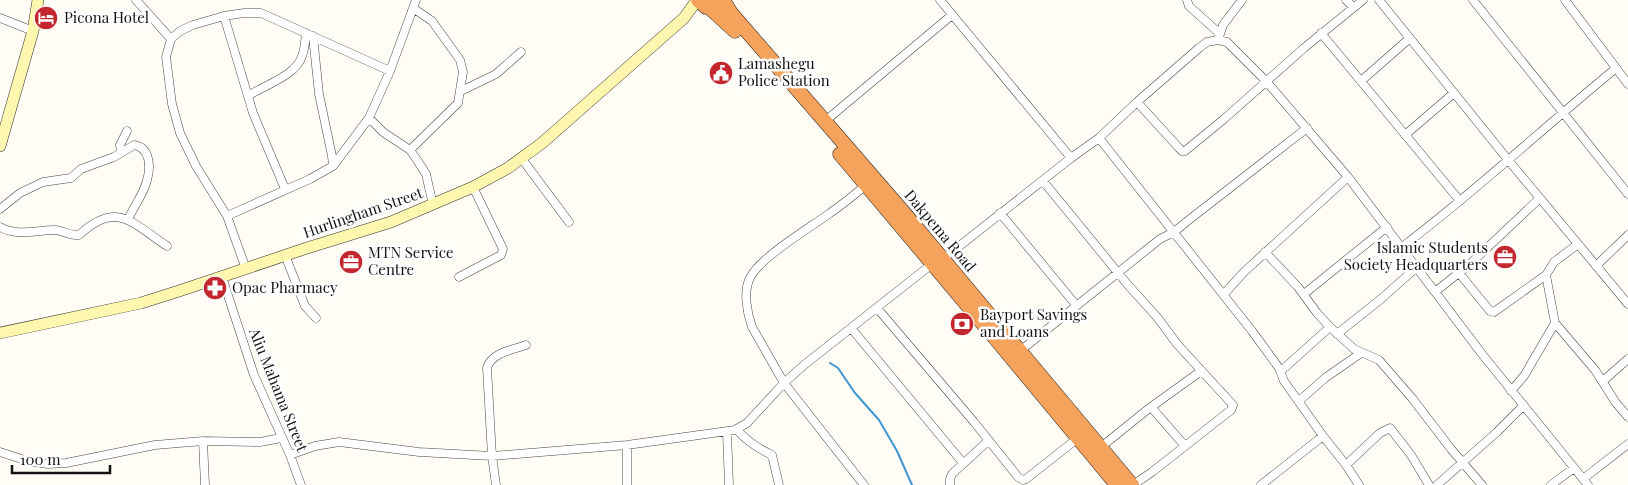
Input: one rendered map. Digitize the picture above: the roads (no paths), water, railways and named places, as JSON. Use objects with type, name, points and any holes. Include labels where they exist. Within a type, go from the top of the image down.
[{"type":"highway","name":"Dakpema Road","points":[[709,3],[731,13],[824,122],[1116,485]]},
{"type":"highway","name":"Dakpema Road","points":[[709,3],[731,26],[866,185],[1020,351],[1132,485]]},
{"type":"street","points":[[0,146],[4,118],[33,31],[38,0]]},
{"type":"street","points":[[136,0],[171,38]]},
{"type":"street","points":[[940,0],[1071,158]]},
{"type":"street","points":[[1187,0],[1189,6],[1218,36],[1235,49],[1266,82],[1348,177],[1511,391],[1585,482],[1628,444]]},
{"type":"street","points":[[290,455],[315,446],[339,442],[419,452],[492,456],[626,444],[737,430],[754,416],[784,384],[851,328],[1099,138],[1199,48],[1218,36],[1223,25],[1242,0]]},
{"type":"street","points":[[1346,0],[1353,7]]},
{"type":"street","points":[[1137,102],[1179,148],[1185,151],[1321,33],[1362,0]]},
{"type":"street","points":[[1379,0],[1454,94],[1628,304]]},
{"type":"street","points":[[1473,0],[1628,194]]},
{"type":"street","points":[[1565,0],[1628,84]]},
{"type":"street","name":"Hurlingham Street","points":[[0,333],[141,303],[368,230],[473,188],[522,159],[542,144],[684,18],[709,3]]},
{"type":"street","points":[[227,216],[310,179],[333,166],[368,118],[390,71],[414,4],[432,21],[460,60],[463,72],[458,103],[410,150]]},
{"type":"street","points":[[246,269],[227,216],[196,166],[180,133],[172,104],[166,63],[167,50],[171,38],[180,30],[224,16],[262,13],[390,71]]},
{"type":"street","points":[[824,122],[952,15]]},
{"type":"street","points":[[224,16],[253,113],[284,189]]},
{"type":"street","points":[[0,18],[33,31]]},
{"type":"street","points":[[1321,33],[1460,201]]},
{"type":"street","points":[[248,96],[259,88],[282,77],[295,67],[302,58],[310,34]]},
{"type":"street","points":[[310,34],[333,166]]},
{"type":"street","points":[[1361,81],[1410,38]]},
{"type":"street","points":[[461,91],[496,74],[521,52]]},
{"type":"street","points":[[1402,247],[1509,161],[1563,112],[1615,69]]},
{"type":"street","points":[[1406,135],[1454,94]]},
{"type":"street","points":[[368,118],[383,132],[410,150],[426,174],[432,206]]},
{"type":"street","points":[[1020,351],[1160,239],[1174,232],[1307,128]]},
{"type":"street","points":[[121,154],[120,146],[127,131]]},
{"type":"street","points":[[1099,138],[1224,294],[1281,371],[1284,381],[1323,436],[1346,464],[1359,485]]},
{"type":"street","points":[[0,209],[28,189],[43,182],[71,178],[81,169],[94,166],[121,154],[134,145],[143,147],[148,153],[148,179],[128,220]]},
{"type":"street","points":[[522,159],[569,222]]},
{"type":"street","points":[[1224,294],[1265,252],[1348,177]]},
{"type":"street","points":[[1043,180],[1201,371],[1229,401],[1232,407],[1152,472],[1132,485]]},
{"type":"street","points":[[864,485],[784,384],[757,338],[749,318],[747,300],[748,280],[755,270],[777,250],[831,213],[866,185]]},
{"type":"street","points":[[459,278],[501,255],[503,250],[473,188]]},
{"type":"street","points":[[1435,292],[1459,273],[1540,198]]},
{"type":"street","points":[[1000,213],[1076,306]]},
{"type":"street","points":[[0,227],[17,233],[56,230],[75,236],[79,235],[94,221],[117,216],[128,220],[167,246]]},
{"type":"street","points":[[1304,294],[1387,227]]},
{"type":"street","points":[[1596,266],[1628,235]]},
{"type":"street","points":[[1459,273],[1490,311],[1494,312],[1546,275],[1554,262],[1578,244]]},
{"type":"street","points":[[1265,252],[1304,294],[1316,313],[1349,346],[1361,353],[1374,357],[1384,366],[1482,485]]},
{"type":"street","points":[[286,255],[305,306],[316,318]]},
{"type":"street","points":[[1337,334],[1417,267]]},
{"type":"street","points":[[1546,275],[1555,323],[1584,356],[1603,381],[1616,403],[1628,417]]},
{"type":"street","name":"Aliu Mahama Street","points":[[222,277],[254,376],[290,455],[301,485]]},
{"type":"street","points":[[877,308],[1018,477],[1026,480],[1078,438]]},
{"type":"street","points":[[1511,391],[1524,376],[1555,323]]},
{"type":"street","points":[[1281,371],[1330,327]]},
{"type":"street","points":[[851,328],[964,464]]},
{"type":"street","points":[[496,485],[486,374],[488,364],[495,356],[526,346]]},
{"type":"street","points":[[1299,401],[1325,378],[1361,353]]},
{"type":"street","points":[[1603,381],[1628,360]]},
{"type":"street","points":[[1101,446],[1201,371]]},
{"type":"street","points":[[1436,485],[1463,463],[1523,406]]},
{"type":"street","points":[[1151,407],[1185,446]]},
{"type":"street","points":[[1346,464],[1380,433],[1390,428],[1411,455],[1429,485]]},
{"type":"street","points":[[737,430],[745,439],[772,455],[779,485]]},
{"type":"street","points":[[727,432],[729,485]]},
{"type":"street","points":[[1260,485],[1323,436]]},
{"type":"street","points":[[0,452],[28,461],[48,464],[66,463],[155,445],[203,441],[260,442],[281,438]]},
{"type":"street","points":[[203,441],[205,485]]},
{"type":"street","points":[[950,485],[952,474],[988,441]]},
{"type":"street","points":[[626,444],[627,485]]},
{"type":"street","points":[[1551,485],[1574,468]]},
{"type":"waterway","points":[[830,363],[838,368],[855,393],[879,420],[897,451],[912,485]]},
{"type":"place","name":"Picona Hotel","points":[[46,18]]},
{"type":"place","name":"Lamashegu Police Station","points":[[721,73]]},
{"type":"place","name":"Islamic Students Society Headquarters","points":[[1505,257]]},
{"type":"place","name":"MTN Service Centre","points":[[351,262]]},
{"type":"place","name":"Opac Pharmacy","points":[[215,288]]},
{"type":"place","name":"Bayport Savings and Loans","points":[[962,324]]}]
